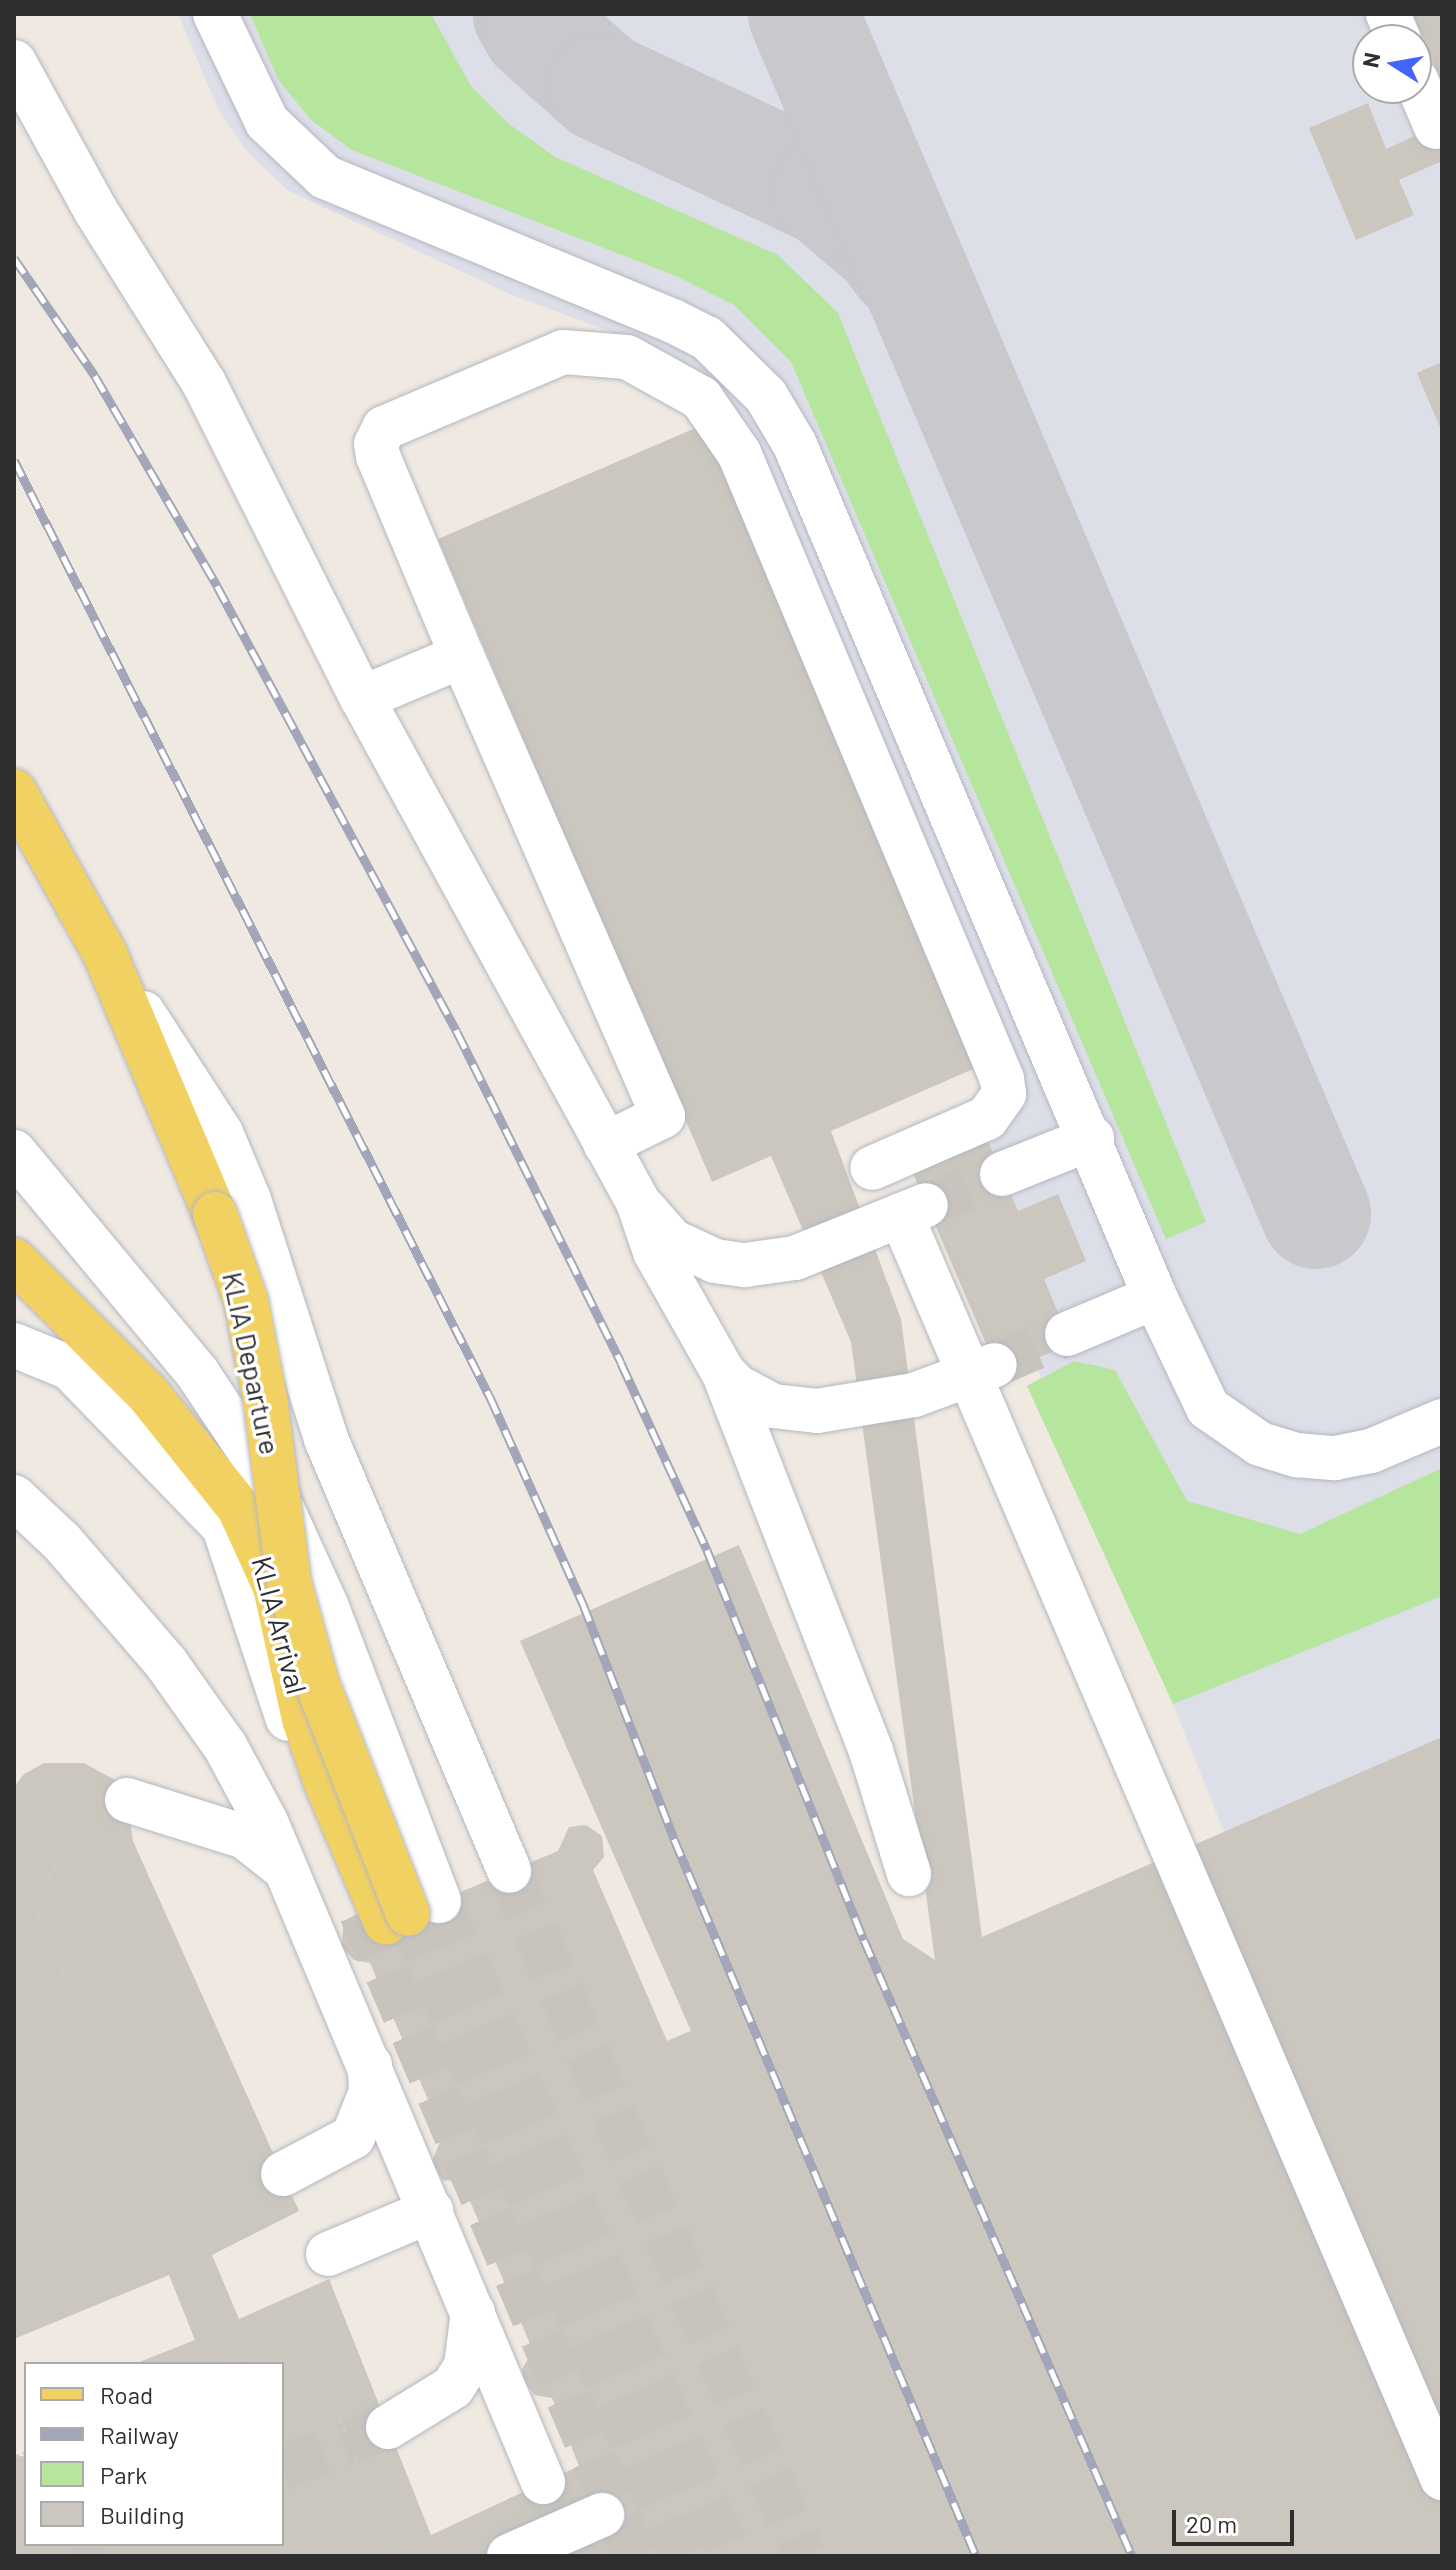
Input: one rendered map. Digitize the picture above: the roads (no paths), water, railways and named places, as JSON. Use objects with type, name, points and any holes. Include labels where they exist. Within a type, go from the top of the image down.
[{"type":"main road","name":"KLIA Departure","points":[[14,791],[105,954],[215,1214],[246,1301],[265,1399],[289,1582],[339,1746],[398,1912]]},
{"type":"main road","name":"KLIA Arrival","points":[[14,1260],[148,1394],[239,1508],[275,1587],[304,1719],[325,1780],[398,1912]]},
{"type":"street","points":[[215,14],[267,122],[325,177],[696,332],[739,366],[766,396],[795,445],[1092,1138],[1155,1297],[1208,1408],[1260,1444],[1297,1455],[1335,1458],[1371,1451],[1442,1421]]},
{"type":"street","points":[[14,62],[96,211],[204,383],[362,698],[638,1202],[655,1252],[723,1372],[871,1751],[903,1858]]},
{"type":"street","points":[[1426,104],[1436,127]]},
{"type":"street","points":[[606,1144],[663,1116],[462,656],[378,456],[376,444],[384,428],[563,352],[596,351],[627,357],[701,398],[739,453],[1002,1079],[1004,1094],[987,1118],[872,1168]]},
{"type":"street","points":[[362,698],[462,656]]},
{"type":"street","points":[[105,954],[221,1133],[276,1275],[331,1453],[509,1871]]},
{"type":"street","points":[[1002,1174],[1092,1138]]},
{"type":"street","points":[[14,1152],[198,1374],[269,1480],[326,1605],[398,1912]]},
{"type":"street","points":[[638,1202],[672,1241],[715,1261],[745,1265],[795,1258],[914,1210],[1442,2478]]},
{"type":"street","points":[[1067,1334],[1155,1297]]},
{"type":"street","points":[[14,1345],[70,1368],[224,1527],[285,1711],[398,1912]]},
{"type":"street","points":[[723,1372],[736,1386],[773,1406],[817,1411],[914,1395],[982,1370]]},
{"type":"street","points":[[14,1497],[71,1552],[166,1663],[225,1746],[291,1876],[543,2482]]},
{"type":"street","points":[[127,1800],[245,1837],[291,1876]]},
{"type":"street","points":[[283,2174],[353,2137],[371,2092],[370,2065]]},
{"type":"street","points":[[328,2254],[431,2211]]},
{"type":"street","points":[[388,2427],[453,2387],[466,2366],[473,2312]]},
{"type":"street","points":[[509,2556],[602,2515]]},
{"type":"tunnel","points":[[927,1205],[1002,1174]]},
{"type":"tunnel","points":[[995,1365],[1067,1334]]},
{"type":"tunnel","points":[[509,1871],[804,2556]]},
{"type":"tunnel","points":[[439,1901],[730,2556]]},
{"type":"tunnel","points":[[361,1913],[635,2556]]},
{"type":"tunnel","points":[[408,1914],[681,2556]]},
{"type":"tunnel","points":[[284,2467],[388,2427]]},
{"type":"tunnel","points":[[543,2482],[575,2556]]},
{"type":"tunnel","points":[[73,2556],[96,2546]]},
{"type":"railway","points":[[14,258],[95,376],[217,586],[457,1032],[621,1363],[707,1550],[864,1940],[1132,2556]]},
{"type":"railway","points":[[14,460],[490,1397],[583,1604],[674,1839],[976,2556]]}]
